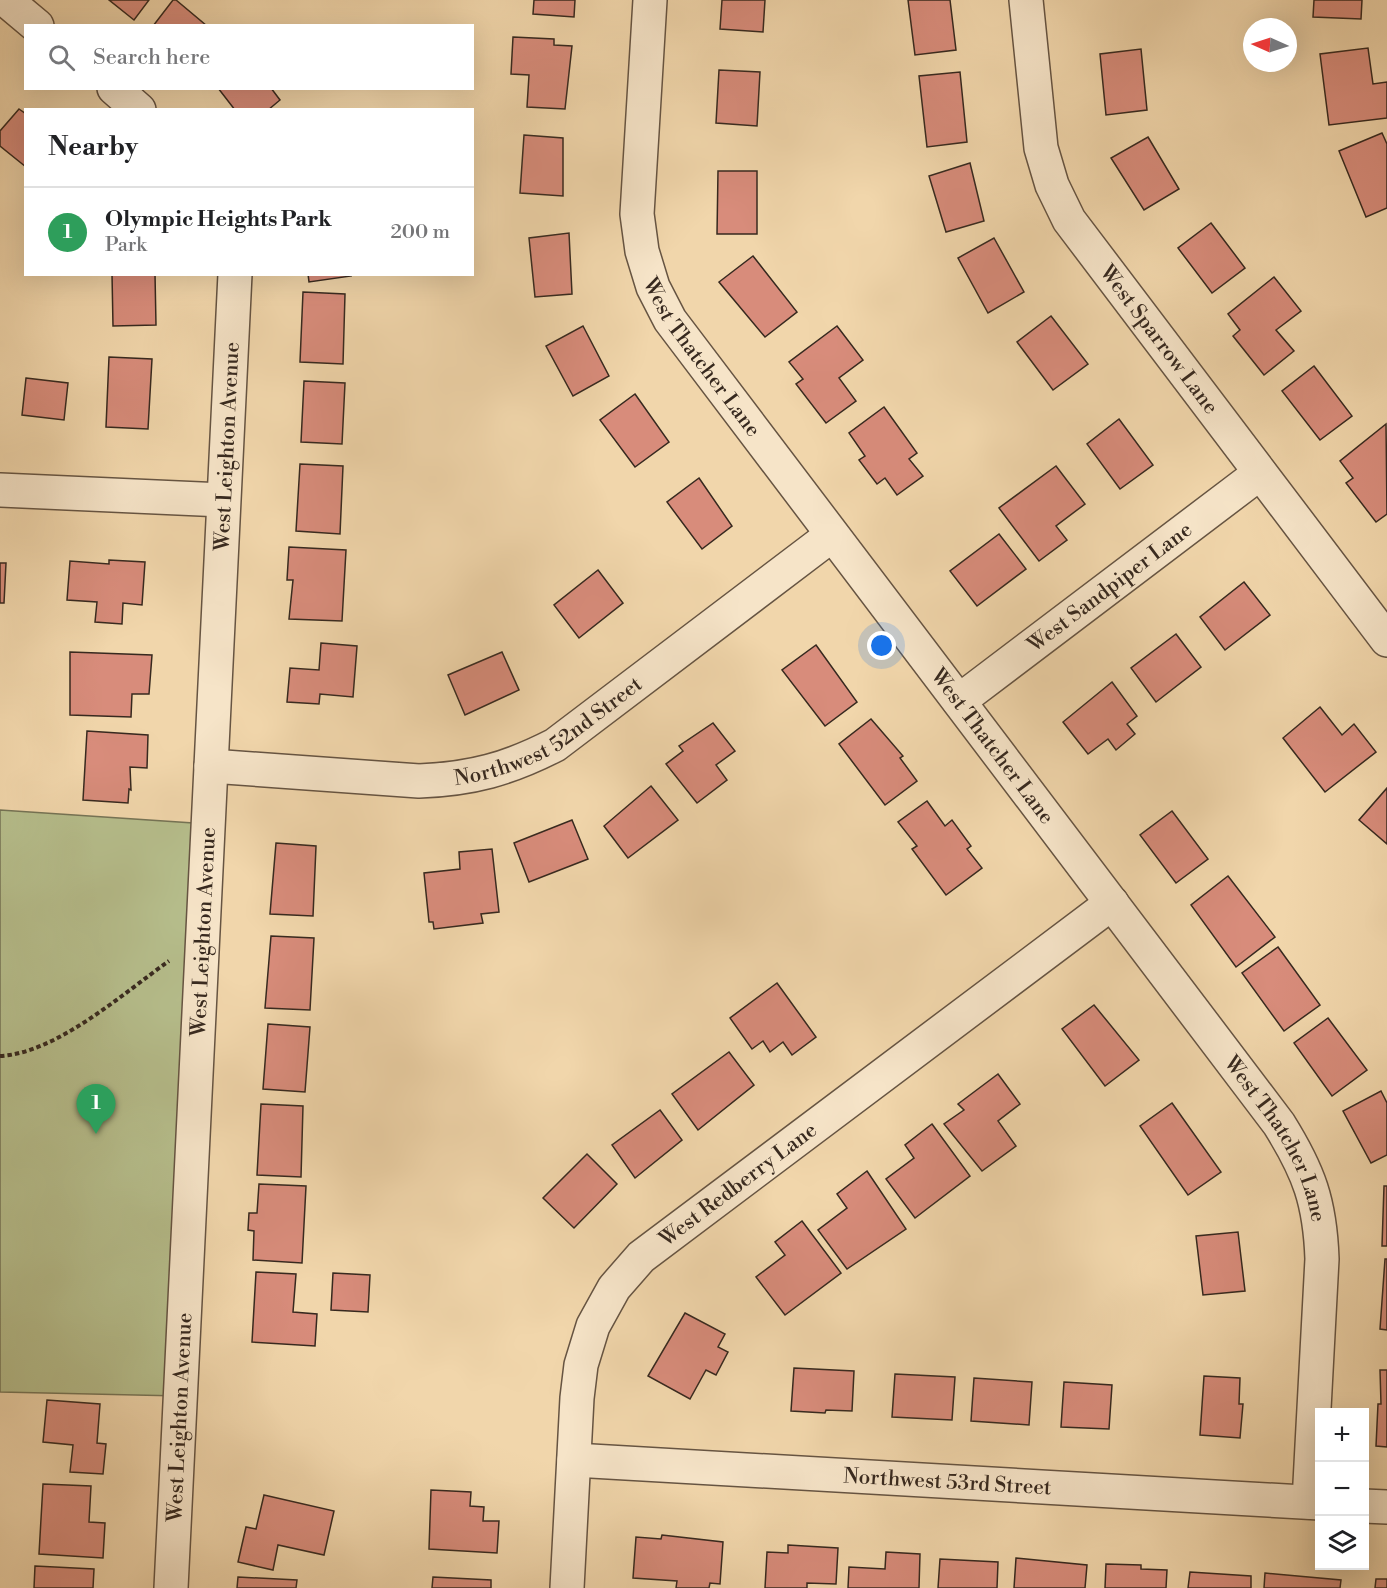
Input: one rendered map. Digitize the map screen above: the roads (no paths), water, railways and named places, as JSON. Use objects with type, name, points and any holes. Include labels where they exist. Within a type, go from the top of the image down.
[{"type":"street","points":[[6,0],[35,24]]},
{"type":"street","name":"West Thatcher Lane","points":[[650,0],[637,213],[642,251],[653,286],[670,320],[1279,1124],[1301,1160],[1312,1186],[1320,1226],[1322,1259],[1314,1502]]},
{"type":"street","name":"West Sparrow Lane","points":[[1026,0],[1041,148],[1052,185],[1069,220],[1387,640]]},
{"type":"street","points":[[116,90],[137,108]]},
{"type":"street","name":"West Leighton Avenue","points":[[171,1588],[235,276]]},
{"type":"street","name":"West Sandpiper Lane","points":[[959,701],[1260,473]]},
{"type":"street","points":[[0,490],[223,500]]},
{"type":"street","name":"Northwest 52nd Street","points":[[211,766],[419,781],[450,780],[486,774],[522,762],[555,745],[832,535]]},
{"type":"street","name":"West Redberry Lane","points":[[567,1588],[581,1365],[593,1326],[614,1288],[641,1257],[1112,903]]},
{"type":"street","name":"Northwest 53rd Street","points":[[574,1460],[1314,1502]]},
{"type":"street","points":[[1369,1506],[1387,1507]]},
{"type":"place","name":"Olympic Heights Park","points":[[96,1134]]}]
